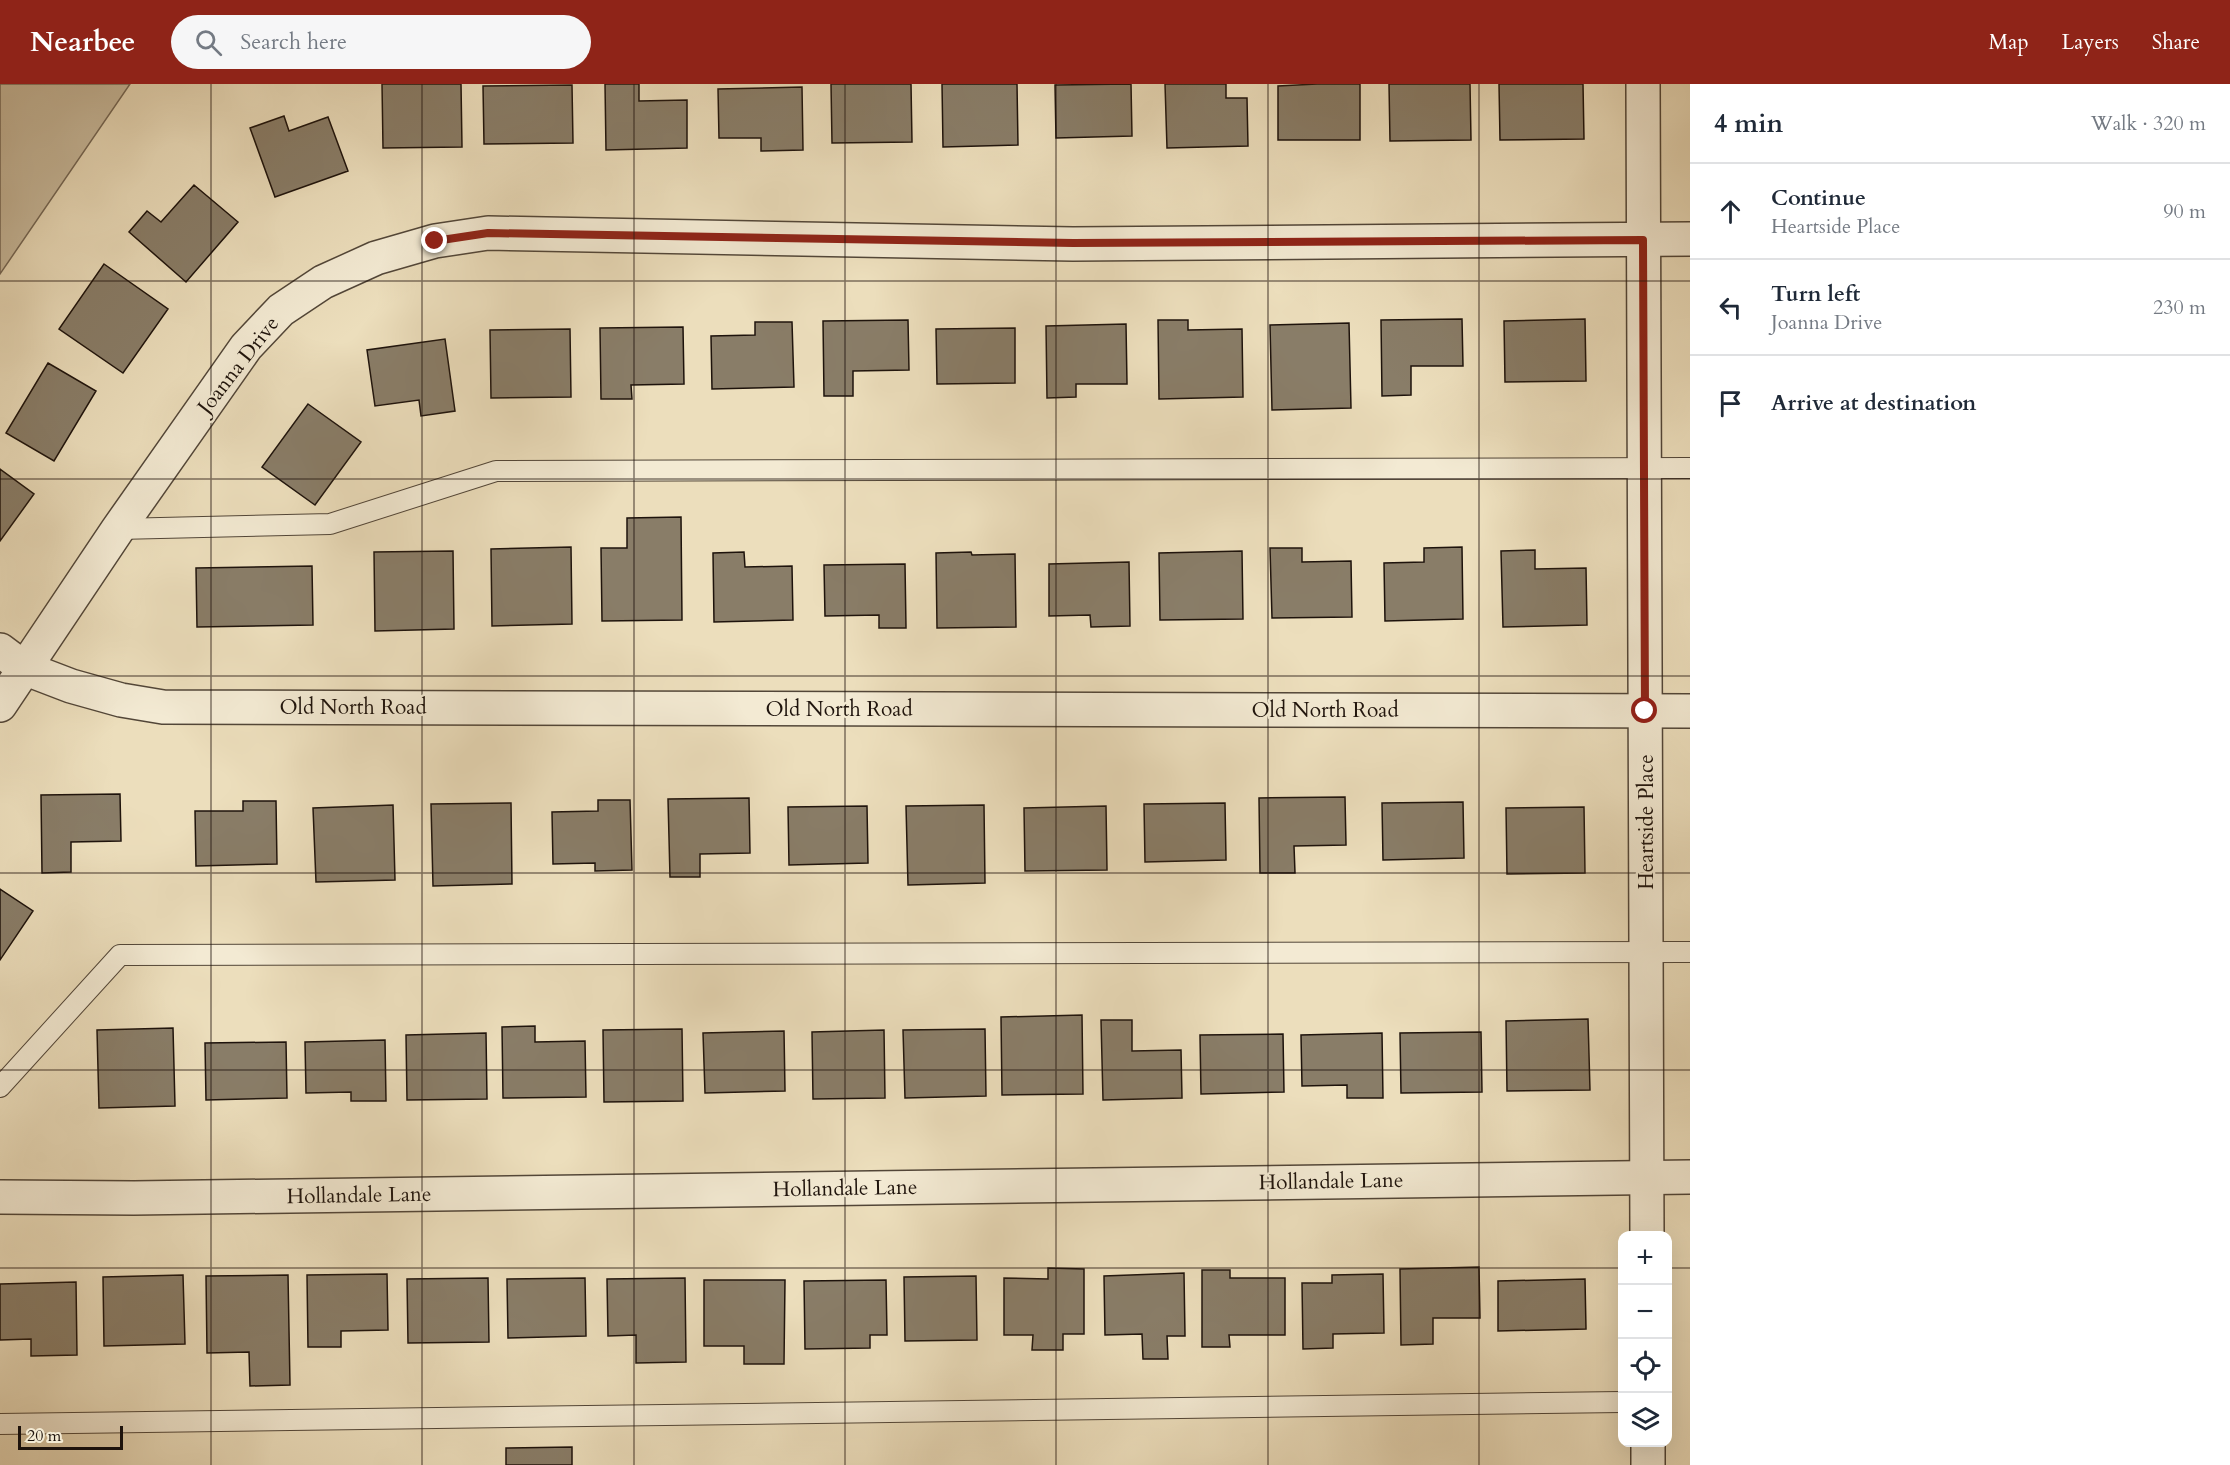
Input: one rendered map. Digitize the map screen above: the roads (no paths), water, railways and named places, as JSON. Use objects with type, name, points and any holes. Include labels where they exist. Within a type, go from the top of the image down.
[{"type":"street","name":"Heartside Place","points":[[1643,84],[1647,1231]]},
{"type":"street","name":"Joanna Drive","points":[[0,705],[12,659],[118,530],[246,347],[281,310],[323,282],[376,258],[435,241],[488,233],[1073,243],[1690,239]]},
{"type":"street","name":"Old North Road","points":[[12,659],[71,686],[121,700],[163,707],[1690,711]]},
{"type":"street","name":"Hollandale Lane","points":[[0,1197],[146,1198],[1690,1177]]},
{"type":"street","points":[[1648,1447],[1648,1465]]},
{"type":"lane","points":[[118,530],[330,524],[496,471],[1690,468]]},
{"type":"lane","points":[[0,1087],[120,956],[1690,952]]},
{"type":"lane","points":[[0,1424],[1618,1402]]}]
